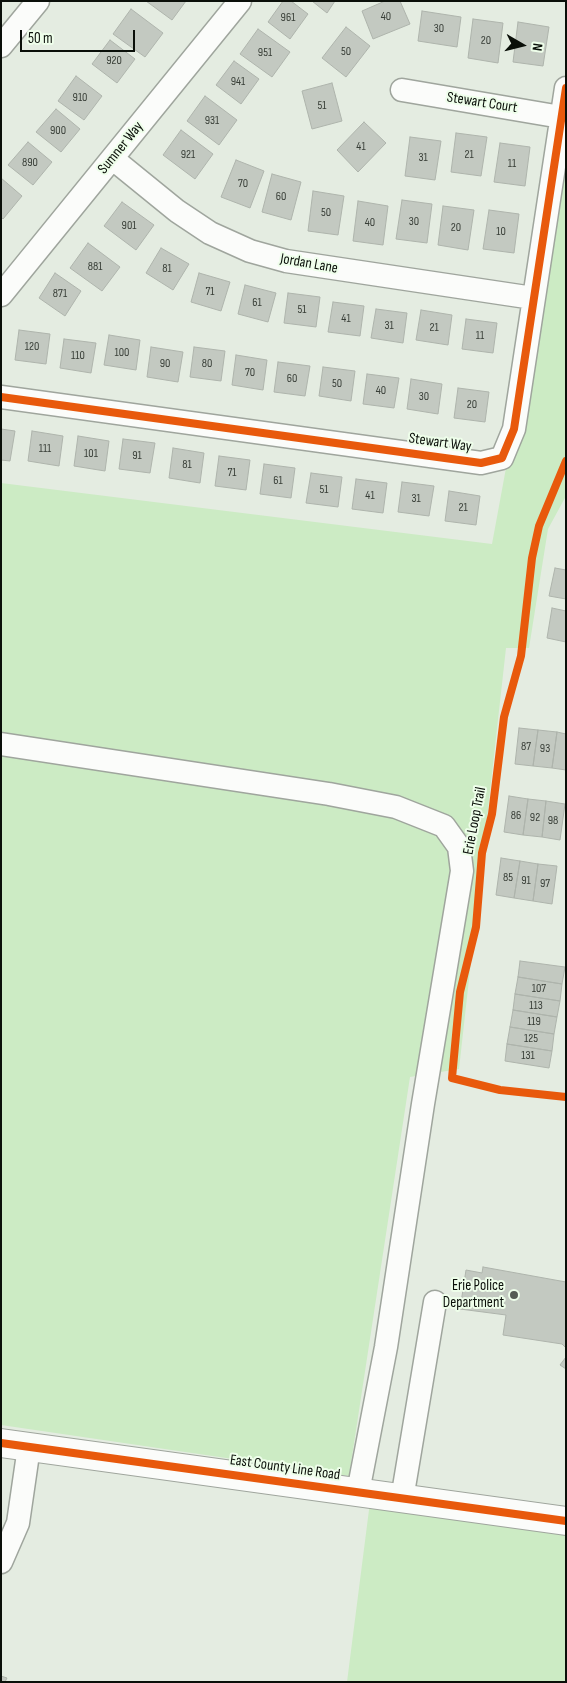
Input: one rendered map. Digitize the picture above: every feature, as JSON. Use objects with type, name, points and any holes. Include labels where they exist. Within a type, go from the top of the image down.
[{"type":"main road","name":"East County Line Road","points":[[1,1443],[566,1521]]},
{"type":"street","points":[[1,46],[38,1]]},
{"type":"street","name":"Sumner Way","points":[[1,294],[240,1]]},
{"type":"street","name":"Stewart Way","points":[[1,397],[481,463],[502,458],[514,429],[566,88]]},
{"type":"street","name":"Stewart Court","points":[[402,90],[561,116]]},
{"type":"street","name":"Jordan Lane","points":[[113,159],[210,233],[250,251],[286,261],[533,298]]},
{"type":"street","points":[[1,744],[329,794],[396,807],[444,826],[459,847],[462,871],[422,1104],[386,1347],[358,1492]]},
{"type":"street","points":[[402,1499],[435,1302]]},
{"type":"street","points":[[1,1562],[18,1523],[29,1447]]},
{"type":"green space","points":[[566,142],[566,496],[548,529],[529,648],[506,648],[459,1069],[410,1077],[349,1476],[1,1425],[1,483],[492,544]]},
{"type":"green space","points":[[370,1502],[566,1526],[566,1682],[347,1682]]},
{"type":"building","points":[[146,1],[186,1],[172,20]]},
{"type":"building","points":[[283,1],[291,1],[308,14],[290,39],[268,22]]},
{"type":"building","points":[[312,1],[335,1],[327,13]]},
{"type":"building","points":[[385,1],[400,1],[410,24],[373,39],[362,11]]},
{"type":"building","points":[[131,9],[163,33],[145,57],[113,34]]},
{"type":"building","points":[[422,11],[461,17],[457,47],[418,41]]},
{"type":"building","points":[[473,19],[503,23],[498,63],[468,58]]},
{"type":"building","points":[[518,22],[549,27],[543,66],[513,62]]},
{"type":"building","points":[[346,27],[370,46],[346,77],[322,58]]},
{"type":"building","points":[[258,29],[290,52],[272,77],[240,54]]},
{"type":"building","points":[[110,40],[135,59],[117,83],[92,64]]},
{"type":"building","points":[[234,61],[259,79],[241,104],[216,85]]},
{"type":"building","points":[[76,76],[102,96],[84,120],[58,101]]},
{"type":"building","points":[[332,83],[342,121],[312,129],[302,91]]},
{"type":"building","points":[[205,96],[237,120],[219,145],[187,121]]},
{"type":"building","points":[[56,109],[80,129],[61,152],[36,132]]},
{"type":"building","points":[[364,122],[386,143],[358,172],[337,150]]},
{"type":"building","points":[[181,130],[213,154],[195,179],[163,155]]},
{"type":"building","points":[[456,133],[487,137],[481,176],[451,172]]},
{"type":"building","points":[[410,137],[441,141],[435,180],[405,176]]},
{"type":"building","points":[[28,142],[52,162],[33,185],[8,165]]},
{"type":"building","points":[[500,143],[530,147],[525,186],[494,182]]},
{"type":"building","points":[[236,160],[264,171],[250,208],[221,197]]},
{"type":"building","points":[[272,174],[301,182],[291,220],[262,212]]},
{"type":"building","points":[[1,178],[22,196],[3,219],[1,217]]},
{"type":"building","points":[[313,191],[344,196],[338,235],[308,231]]},
{"type":"building","points":[[402,200],[432,204],[427,243],[396,239]]},
{"type":"building","points":[[358,201],[388,206],[383,245],[353,241]]},
{"type":"building","points":[[122,202],[154,225],[136,250],[104,226]]},
{"type":"building","points":[[443,206],[474,210],[468,250],[438,245]]},
{"type":"building","points":[[489,210],[519,214],[514,253],[483,249]]},
{"type":"building","points":[[88,243],[120,267],[102,291],[70,268]]},
{"type":"building","points":[[161,248],[189,264],[173,290],[146,273]]},
{"type":"building","points":[[55,273],[81,291],[65,316],[39,298]]},
{"type":"building","points":[[199,273],[230,282],[221,311],[191,302]]},
{"type":"building","points":[[245,285],[276,293],[268,322],[238,314]]},
{"type":"building","points":[[288,293],[320,297],[316,327],[284,323]]},
{"type":"building","points":[[333,302],[364,306],[360,336],[328,332]]},
{"type":"building","points":[[376,309],[407,313],[403,343],[371,338]]},
{"type":"building","points":[[421,310],[452,315],[448,345],[416,340]]},
{"type":"building","points":[[466,319],[497,323],[493,353],[462,349]]},
{"type":"building","points":[[19,330],[50,334],[46,364],[15,360]]},
{"type":"building","points":[[109,335],[140,340],[136,370],[104,365]]},
{"type":"building","points":[[64,339],[96,343],[91,373],[60,368]]},
{"type":"building","points":[[151,347],[183,352],[178,382],[147,377]]},
{"type":"building","points":[[194,347],[225,351],[221,381],[190,377]]},
{"type":"building","points":[[236,355],[267,360],[263,390],[232,385]]},
{"type":"building","points":[[278,362],[310,366],[305,396],[274,392]]},
{"type":"building","points":[[323,367],[355,371],[351,401],[319,396]]},
{"type":"building","points":[[367,374],[399,378],[394,408],[363,404]]},
{"type":"building","points":[[411,379],[442,384],[438,414],[407,409]]},
{"type":"building","points":[[458,388],[489,392],[485,422],[454,418]]},
{"type":"building","points":[[1,429],[15,431],[10,461],[1,460]]},
{"type":"building","points":[[32,431],[63,436],[59,466],[28,461]]},
{"type":"building","points":[[78,436],[109,441],[105,471],[74,466]]},
{"type":"building","points":[[123,439],[155,443],[150,473],[119,469]]},
{"type":"building","points":[[173,448],[204,453],[200,483],[169,478]]},
{"type":"building","points":[[219,456],[250,460],[246,490],[215,486]]},
{"type":"building","points":[[264,464],[295,468],[291,498],[260,494]]},
{"type":"building","points":[[311,473],[342,477],[338,507],[306,503]]},
{"type":"building","points":[[356,479],[387,483],[383,513],[352,509]]},
{"type":"building","points":[[402,482],[434,486],[429,516],[398,512]]},
{"type":"building","points":[[449,491],[480,496],[476,525],[445,521]]},
{"type":"building","points":[[555,568],[566,570],[566,599],[549,596]]},
{"type":"building","points":[[552,608],[566,611],[566,642],[547,638]]},
{"type":"building","points":[[519,728],[538,730],[533,766],[515,764]]},
{"type":"building","points":[[538,730],[557,732],[552,768],[533,766]]},
{"type":"building","points":[[557,732],[566,734],[566,770],[552,768]]},
{"type":"building","points":[[509,796],[528,799],[523,835],[504,832]]},
{"type":"building","points":[[528,799],[546,801],[542,837],[523,835]]},
{"type":"building","points":[[546,801],[565,804],[560,840],[542,837]]},
{"type":"building","points":[[501,858],[520,861],[514,898],[496,895]]},
{"type":"building","points":[[520,861],[538,864],[533,901],[514,898]]},
{"type":"building","points":[[538,864],[557,866],[552,904],[533,901]]},
{"type":"building","points":[[520,961],[565,967],[562,984],[518,977]]},
{"type":"building","points":[[518,977],[562,984],[560,1001],[515,994]]},
{"type":"building","points":[[515,994],[560,1001],[557,1017],[513,1010]]},
{"type":"building","points":[[513,1010],[557,1017],[554,1034],[510,1027]]},
{"type":"building","points":[[510,1027],[554,1034],[552,1051],[507,1044]]},
{"type":"building","points":[[507,1044],[552,1051],[549,1068],[505,1061]]},
{"type":"building","name":"Erie Police Department","points":[[483,1267],[566,1282],[566,1348],[562,1344],[503,1335],[506,1315],[460,1309],[466,1270],[482,1273]]},
{"type":"building","points":[[566,1357],[566,1369],[560,1365]]},
{"type":"building","points":[[1,1676],[7,1678],[5,1682],[1,1682]]},
{"type":"cycle path","points":[[1,397],[481,463],[502,458],[514,429],[566,88]]},
{"type":"cycle path","name":"Erie Loop Trail","points":[[566,461],[539,526],[532,558],[521,656],[504,717],[492,814],[482,853],[476,927],[460,992],[452,1078],[500,1090],[566,1097]]},
{"type":"cycle path","points":[[1,1443],[566,1521]]},
{"type":"place","name":"Erie Police Department","points":[[514,1295]]}]
